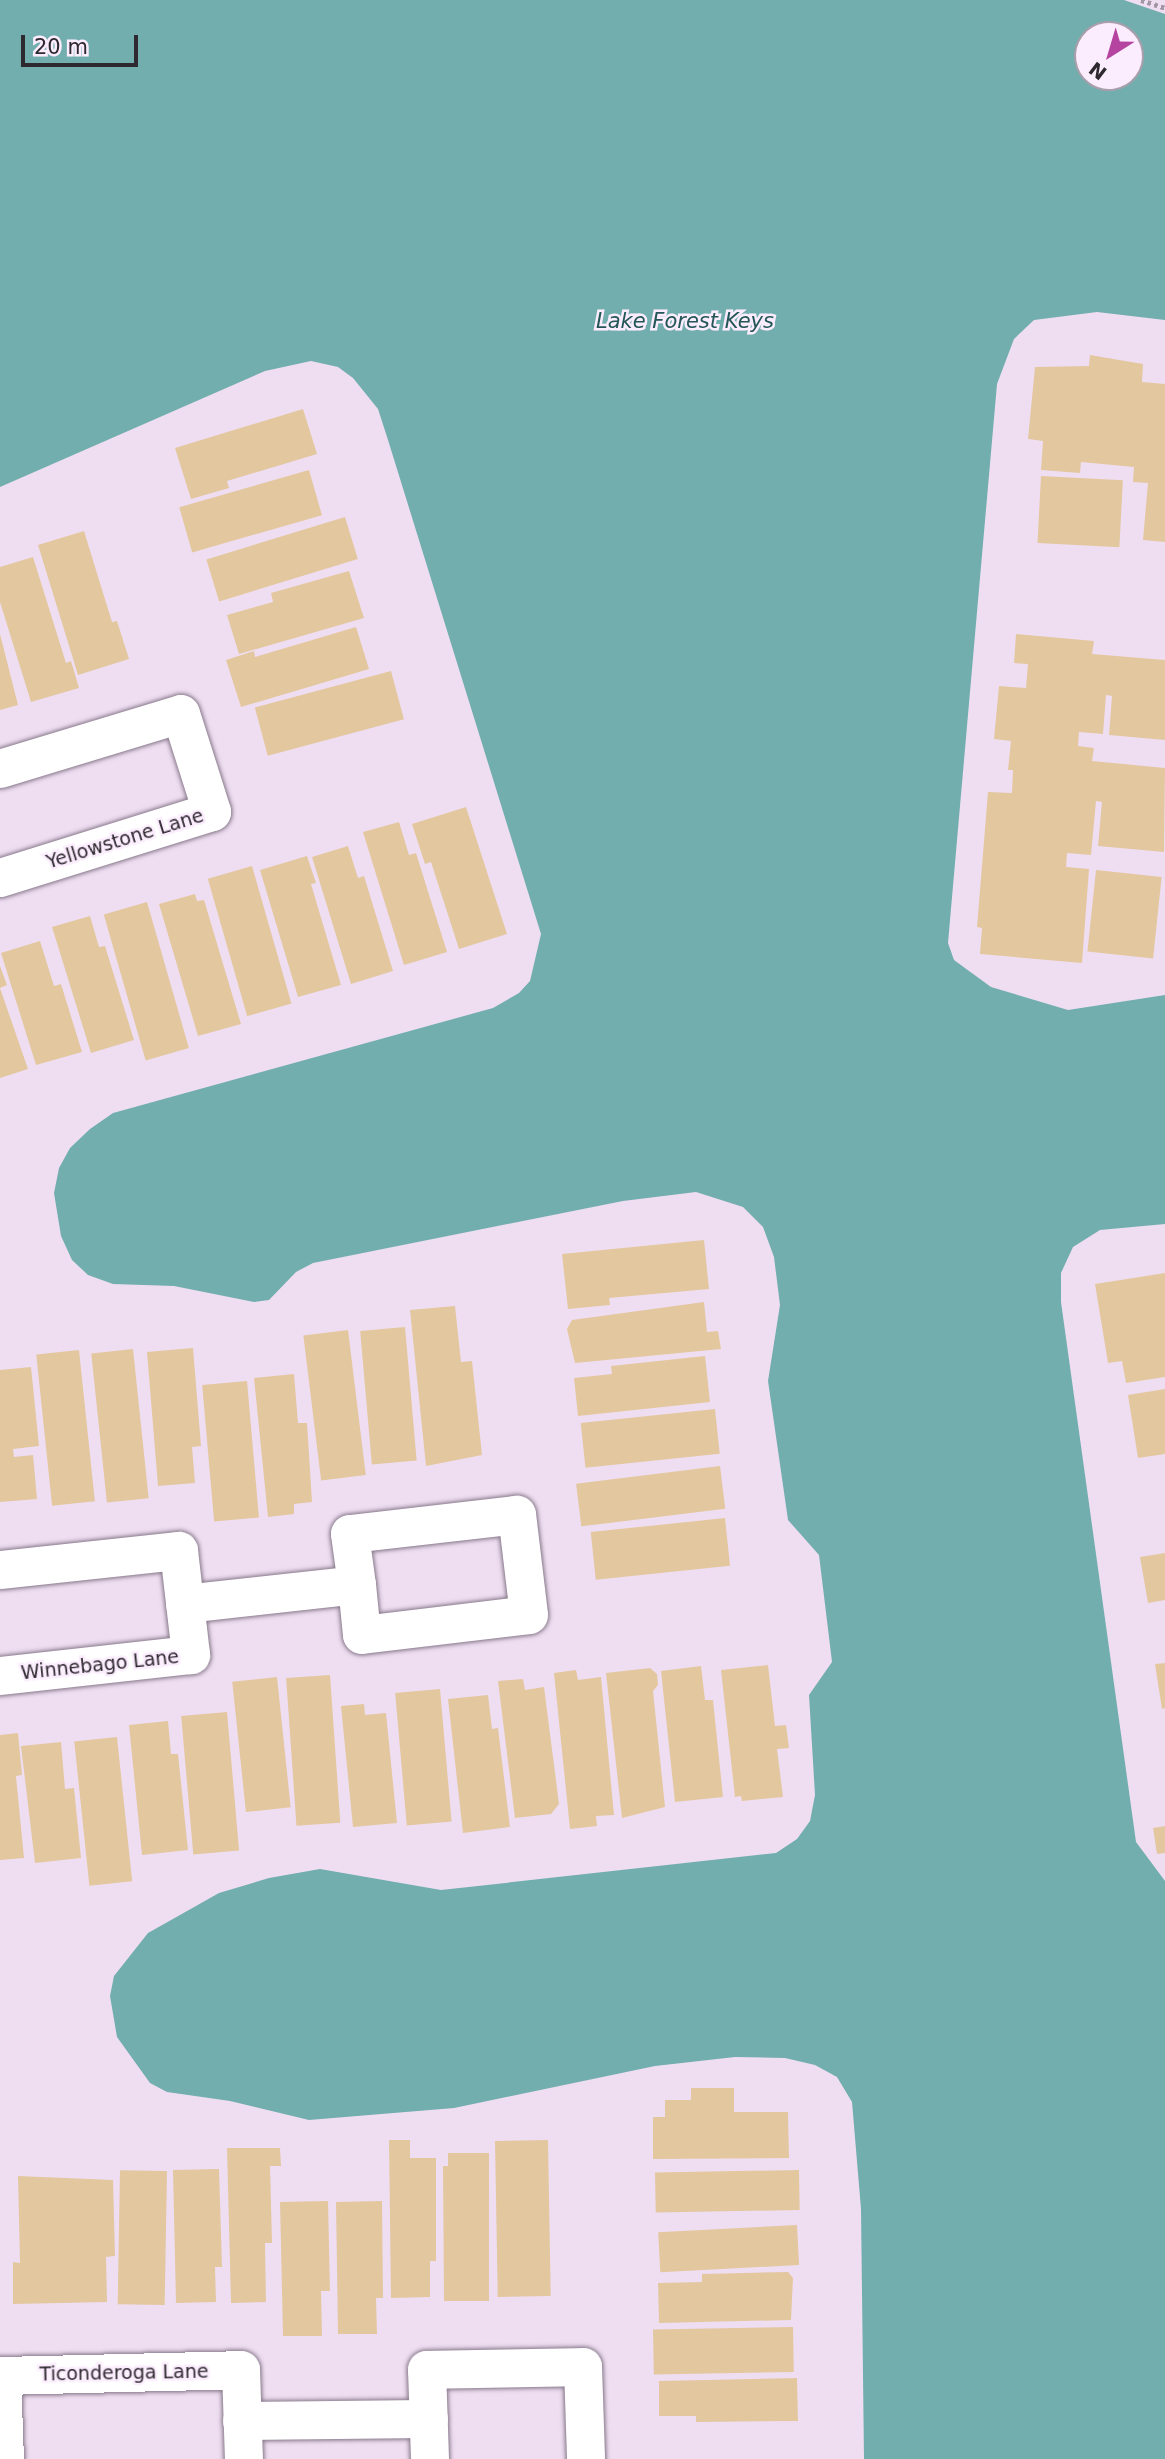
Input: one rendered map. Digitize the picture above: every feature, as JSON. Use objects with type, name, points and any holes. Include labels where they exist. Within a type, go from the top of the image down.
[{"type":"street","name":"Yellowstone Lane","points":[[0,769],[181,713],[212,812],[0,878]]},
{"type":"street","points":[[517,1515],[529,1615],[362,1634],[357,1585],[350,1534],[517,1515]]},
{"type":"street","name":"Winnebago Lane","points":[[0,1570],[179,1551],[191,1656],[0,1676]]},
{"type":"street","points":[[185,1604],[357,1585]]},
{"type":"street","points":[[430,2459],[428,2370],[583,2367],[586,2459]]},
{"type":"street","name":"Ticonderoga Lane","points":[[3,2435],[2,2376],[241,2370],[244,2459]]},
{"type":"street","points":[[242,2421],[429,2419]]},
{"type":"path","points":[[1141,0],[1165,8]]},
{"type":"water","name":"Lake Forest Keys","points":[[0,0],[1124,0],[1165,14],[1165,320],[1097,312],[1034,320],[1014,339],[997,384],[948,943],[954,960],[991,987],[1068,1010],[1165,995],[1165,1224],[1100,1230],[1073,1247],[1061,1273],[1061,1302],[1136,1842],[1165,1881],[1165,2459],[864,2459],[861,2209],[852,2102],[837,2077],[815,2065],[785,2058],[735,2057],[655,2066],[454,2108],[309,2120],[230,2101],[167,2092],[150,2083],[117,2037],[110,1996],[114,1976],[148,1933],[219,1893],[269,1878],[320,1869],[441,1890],[776,1853],[797,1839],[810,1821],[815,1795],[809,1695],[832,1662],[819,1555],[788,1520],[768,1381],[780,1305],[774,1257],[763,1227],[743,1207],[696,1192],[623,1201],[313,1263],[296,1272],[269,1300],[254,1302],[174,1286],[113,1284],[88,1275],[72,1260],[61,1236],[54,1193],[59,1168],[70,1148],[90,1129],[113,1113],[493,1008],[519,993],[530,981],[541,934],[378,409],[353,378],[338,367],[311,361],[265,371],[0,487]]},
{"type":"building","points":[[1090,355],[1143,364],[1142,382],[1165,384],[1165,542],[1143,540],[1148,483],[1133,482],[1134,467],[1081,462],[1080,473],[1041,470],[1043,441],[1028,439],[1035,367],[1089,366]]},
{"type":"building","points":[[303,409],[317,454],[227,481],[229,488],[191,499],[175,448]]},
{"type":"building","points":[[309,470],[322,515],[192,552],[179,507]]},
{"type":"building","points":[[1041,476],[1123,480],[1119,547],[1037,543]]},
{"type":"building","points":[[345,517],[358,559],[219,601],[206,559]]},
{"type":"building","points":[[84,531],[112,622],[117,621],[129,659],[78,675],[38,545]]},
{"type":"building","points":[[33,557],[66,663],[71,661],[79,688],[31,702],[0,602],[0,567]]},
{"type":"building","points":[[349,571],[364,618],[239,654],[227,615],[273,602],[271,593]]},
{"type":"building","points":[[356,627],[369,669],[241,707],[226,660],[254,651],[255,657]]},
{"type":"building","points":[[0,634],[18,705],[0,710]]},
{"type":"building","points":[[1016,634],[1094,641],[1092,654],[1165,660],[1165,740],[1109,735],[1112,696],[1106,695],[1103,734],[1079,732],[1078,746],[1094,748],[1092,761],[1165,768],[1164,852],[1098,846],[1102,802],[1096,801],[1091,855],[1067,853],[1066,867],[1089,869],[1082,963],[980,954],[982,928],[977,927],[988,792],[1012,793],[1013,770],[1008,770],[1011,741],[994,739],[999,686],[1026,688],[1028,664],[1014,663]]},
{"type":"building","points":[[391,671],[404,719],[268,756],[255,707]]},
{"type":"building","points":[[466,807],[507,934],[459,949],[431,862],[425,864],[412,824]]},
{"type":"building","points":[[399,822],[409,855],[416,853],[447,952],[404,965],[363,832]]},
{"type":"building","points":[[348,846],[358,878],[364,876],[393,971],[351,984],[312,857]]},
{"type":"building","points":[[307,856],[316,883],[311,884],[341,985],[298,997],[260,870]]},
{"type":"building","points":[[252,866],[291,1003],[247,1016],[208,879]]},
{"type":"building","points":[[1096,870],[1162,877],[1153,958],[1087,952]]},
{"type":"building","points":[[195,894],[197,901],[204,900],[241,1024],[198,1036],[159,904]]},
{"type":"building","points":[[147,902],[189,1048],[146,1061],[104,914]]},
{"type":"building","points":[[90,916],[99,947],[105,946],[134,1040],[91,1053],[52,927]]},
{"type":"building","points":[[40,941],[54,986],[61,984],[82,1052],[36,1065],[1,953]]},
{"type":"building","points":[[0,966],[7,985],[0,988]]},
{"type":"building","points":[[0,988],[28,1069],[0,1078]]},
{"type":"building","points":[[704,1240],[709,1289],[609,1298],[610,1305],[568,1309],[562,1254]]},
{"type":"building","points":[[1165,1273],[1165,1377],[1126,1383],[1122,1361],[1108,1363],[1095,1284]]},
{"type":"building","points":[[704,1302],[707,1332],[718,1331],[721,1349],[575,1363],[567,1329],[572,1320]]},
{"type":"building","points":[[455,1306],[461,1362],[472,1361],[482,1455],[426,1466],[410,1310]]},
{"type":"building","points":[[405,1327],[417,1460],[372,1464],[360,1331]]},
{"type":"building","points":[[348,1330],[366,1475],[321,1480],[303,1335]]},
{"type":"building","points":[[193,1348],[201,1446],[192,1447],[195,1483],[158,1486],[147,1352]]},
{"type":"building","points":[[133,1349],[149,1498],[107,1503],[91,1353]]},
{"type":"building","points":[[79,1350],[95,1501],[52,1506],[36,1354]]},
{"type":"building","points":[[705,1356],[710,1402],[578,1416],[574,1378],[612,1374],[611,1366]]},
{"type":"building","points":[[31,1367],[39,1446],[13,1449],[14,1457],[33,1455],[37,1499],[0,1502],[0,1370]]},
{"type":"building","points":[[294,1374],[298,1423],[307,1423],[312,1502],[294,1504],[294,1514],[268,1517],[254,1378]]},
{"type":"building","points":[[247,1381],[259,1517],[214,1521],[202,1385]]},
{"type":"building","points":[[1165,1389],[1165,1454],[1138,1458],[1128,1395]]},
{"type":"building","points":[[715,1409],[720,1454],[585,1468],[581,1423]]},
{"type":"building","points":[[720,1466],[725,1509],[581,1526],[576,1484]]},
{"type":"building","points":[[725,1518],[730,1566],[596,1580],[591,1532]]},
{"type":"building","points":[[1165,1553],[1165,1600],[1148,1603],[1140,1557]]},
{"type":"building","points":[[1165,1663],[1165,1708],[1162,1709],[1155,1664]]},
{"type":"building","points":[[768,1665],[775,1726],[786,1725],[789,1748],[777,1749],[783,1797],[742,1801],[741,1796],[735,1797],[721,1670]]},
{"type":"building","points":[[701,1666],[705,1700],[713,1700],[723,1797],[675,1802],[661,1671]]},
{"type":"building","points":[[650,1668],[657,1674],[658,1685],[653,1691],[665,1807],[622,1818],[606,1673]]},
{"type":"building","points":[[576,1670],[578,1680],[601,1677],[614,1815],[596,1816],[597,1826],[570,1829],[554,1673]]},
{"type":"building","points":[[330,1675],[340,1823],[296,1826],[286,1678]]},
{"type":"building","points":[[277,1677],[291,1807],[246,1812],[232,1682]]},
{"type":"building","points":[[523,1679],[525,1690],[544,1687],[559,1804],[551,1814],[515,1818],[498,1681]]},
{"type":"building","points":[[440,1689],[452,1821],[407,1825],[395,1693]]},
{"type":"building","points":[[488,1695],[492,1729],[498,1728],[510,1827],[463,1833],[448,1699]]},
{"type":"building","points":[[364,1704],[365,1715],[386,1713],[397,1823],[353,1827],[341,1706]]},
{"type":"building","points":[[227,1712],[239,1850],[193,1854],[181,1716]]},
{"type":"building","points":[[168,1721],[171,1754],[178,1754],[188,1850],[142,1855],[129,1725]]},
{"type":"building","points":[[18,1733],[22,1775],[16,1776],[24,1858],[0,1860],[0,1735]]},
{"type":"building","points":[[117,1737],[132,1881],[89,1886],[74,1741]]},
{"type":"building","points":[[61,1742],[65,1789],[74,1788],[81,1858],[35,1863],[21,1746]]},
{"type":"building","points":[[1165,1826],[1165,1853],[1157,1854],[1153,1828]]},
{"type":"building","points":[[691,2088],[734,2088],[734,2112],[788,2112],[789,2158],[653,2159],[653,2117],[665,2117],[665,2100],[691,2100]]},
{"type":"building","points":[[389,2140],[410,2140],[410,2158],[436,2158],[436,2261],[430,2261],[430,2297],[391,2298]]},
{"type":"building","points":[[548,2140],[551,2296],[498,2297],[495,2141]]},
{"type":"building","points":[[227,2148],[280,2148],[281,2166],[270,2166],[272,2243],[265,2243],[266,2302],[231,2303]]},
{"type":"building","points":[[448,2153],[489,2153],[489,2301],[444,2301],[443,2166],[448,2166]]},
{"type":"building","points":[[219,2169],[222,2267],[215,2267],[216,2302],[176,2303],[173,2170]]},
{"type":"building","points":[[120,2170],[167,2171],[165,2305],[118,2304]]},
{"type":"building","points":[[799,2170],[800,2210],[656,2213],[655,2173]]},
{"type":"building","points":[[18,2176],[113,2180],[115,2256],[106,2257],[107,2302],[13,2304],[13,2262],[20,2263]]},
{"type":"building","points":[[328,2201],[330,2291],[321,2291],[322,2336],[283,2336],[280,2202]]},
{"type":"building","points":[[382,2201],[383,2298],[376,2298],[377,2334],[338,2334],[336,2202]]},
{"type":"building","points":[[797,2225],[799,2265],[660,2272],[658,2232]]},
{"type":"building","points":[[788,2272],[793,2278],[791,2320],[659,2323],[658,2283],[702,2282],[702,2274]]},
{"type":"building","points":[[793,2327],[794,2372],[654,2374],[653,2329]]},
{"type":"building","points":[[797,2378],[798,2421],[696,2422],[696,2416],[659,2416],[659,2381]]}]
